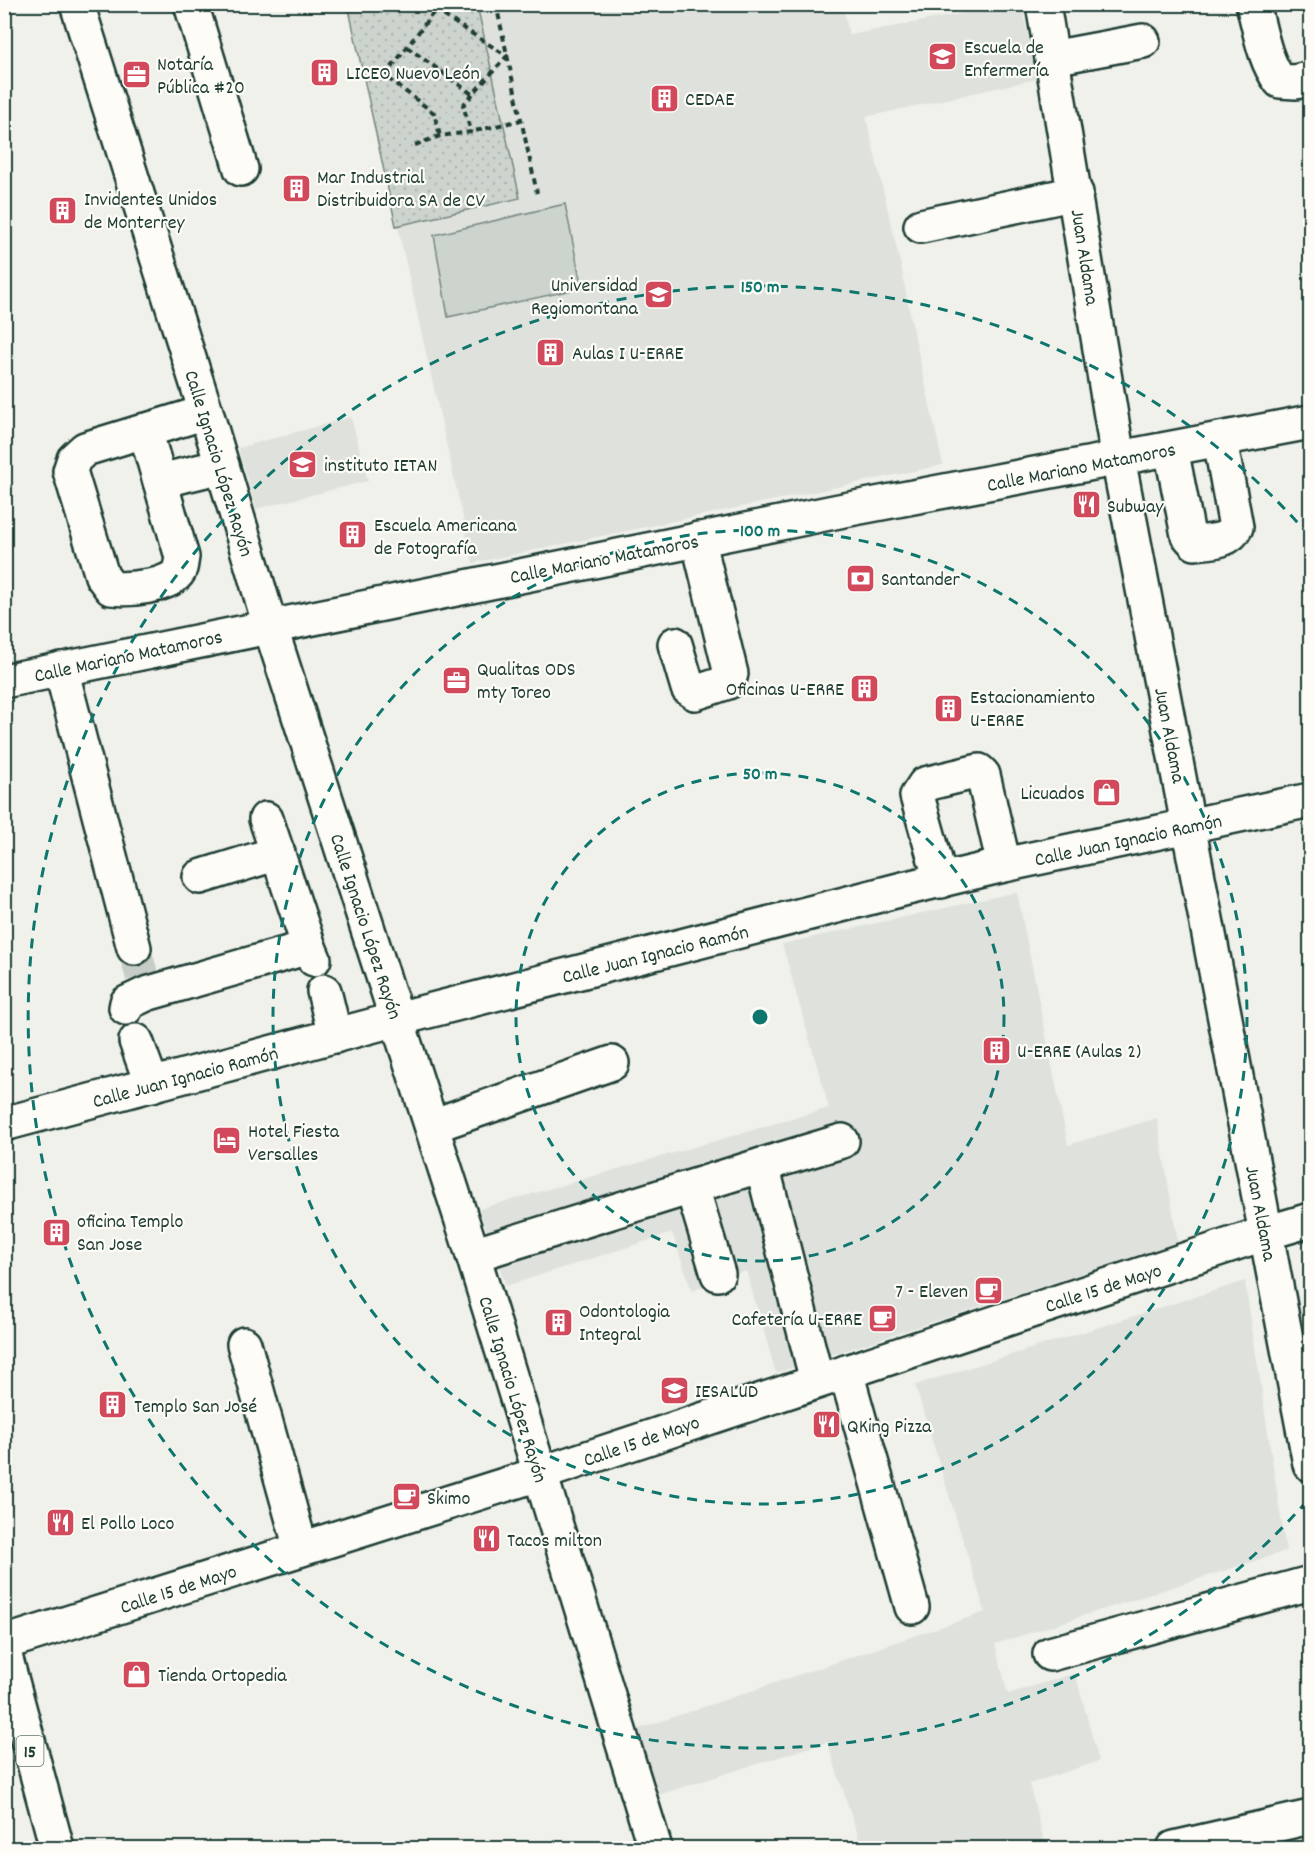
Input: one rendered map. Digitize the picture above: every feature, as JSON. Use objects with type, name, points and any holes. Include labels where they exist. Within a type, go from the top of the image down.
[{"type":"main road","name":"Calle Ignacio López Rayón","points":[[77,4],[206,412],[270,626],[473,1254],[655,1848]]},
{"type":"main road","points":[[191,4],[241,169]]},
{"type":"main road","name":"Juan Aldama","points":[[1043,4],[1118,458],[1311,1464]]},
{"type":"main road","points":[[1253,4],[1268,58],[1273,72],[1280,81],[1296,82],[1311,78]]},
{"type":"main road","points":[[1052,58],[1143,41]]},
{"type":"main road","points":[[921,226],[1076,193]]},
{"type":"main road","points":[[145,430],[182,557],[180,570],[169,581],[127,590],[111,588],[102,576],[70,471],[74,459],[85,449],[145,430],[206,412]]},
{"type":"main road","name":"Calle Mariano Matamoros","points":[[4,681],[698,539],[1311,422]]},
{"type":"main road","points":[[1171,449],[1191,541],[1195,543],[1227,538],[1232,535],[1236,527],[1220,440]]},
{"type":"main road","points":[[160,481],[222,466]]},
{"type":"main road","points":[[675,644],[688,688],[695,693],[728,682],[731,674],[698,539]]},
{"type":"main road","points":[[61,669],[137,982],[311,953],[266,819]]},
{"type":"main road","points":[[940,881],[917,796],[925,784],[979,771],[983,775],[1004,865]]},
{"type":"main road","name":"Calle Juan Ignacio Ramón","points":[[4,1124],[398,1019],[1004,865],[1311,800]]},
{"type":"main road","points":[[200,876],[278,853]]},
{"type":"main road","points":[[324,991],[335,1036]]},
{"type":"main road","points":[[136,1041],[152,1085]]},
{"type":"main road","points":[[432,1126],[612,1063]]},
{"type":"main road","points":[[473,1254],[842,1141]]},
{"type":"main road","points":[[762,1165],[831,1376],[912,1607]]},
{"type":"main road","points":[[692,1187],[718,1274]]},
{"type":"main road","name":"Calle 15 de Mayo","points":[[4,1643],[539,1474],[1266,1233],[1311,1221]]},
{"type":"main road","points":[[244,1344],[301,1549]]},
{"type":"main road","points":[[1050,1654],[1311,1583]]},
{"type":"main road","name":"15","points":[[4,1652],[57,1848]]},
{"type":"main road","points":[[1174,1848],[1311,1817]]},
{"type":"path","points":[[440,4],[385,76],[434,113],[440,136]]},
{"type":"path","points":[[496,4],[537,193]]},
{"type":"path","points":[[435,10],[507,56]]},
{"type":"path","points":[[407,47],[472,94]]},
{"type":"path","points":[[471,132],[463,105],[507,56]]},
{"type":"path","points":[[415,145],[440,136],[471,132],[521,120]]},
{"type":"shaded area","name":"Universidad Regiomontana","points":[[348,5],[843,5],[849,35],[1007,5],[1022,5],[1037,79],[866,117],[901,266],[943,465],[473,563]]},
{"type":"shaded area","points":[[348,5],[477,5],[520,198],[396,226]]},
{"type":"shaded area","points":[[565,204],[582,288],[448,317],[434,235]]},
{"type":"shaded area","name":"instituto IETAN","points":[[351,417],[368,481],[256,509],[238,448]]},
{"type":"shaded area","points":[[1017,892],[1068,1145],[1157,1118],[1178,1242],[776,1373],[746,1271],[692,1291],[672,1233],[506,1286],[479,1209],[829,1108],[782,944]]},
{"type":"shaded area","points":[[1245,1281],[1286,1551],[995,1644],[1008,1694],[1075,1673],[1099,1761],[1029,1784],[1046,1848],[862,1848],[827,1742],[658,1795],[638,1729],[985,1612],[915,1385]]},
{"type":"tunnel","points":[[134,948],[142,976]]},
{"type":"place","name":"Escuela de Enfermería","points":[[943,57]]},
{"type":"place","name":"LICEO Nuevo León","points":[[325,72]]},
{"type":"place","name":"Notaría Pública #20","points":[[136,74]]},
{"type":"place","name":"CEDAE","points":[[664,98]]},
{"type":"place","name":"Mar Industrial Distribuidora SA de CV","points":[[296,188]]},
{"type":"place","name":"Invidentes Unidos de Monterrey","points":[[63,210]]},
{"type":"place","name":"Universidad Regiomontana","points":[[659,295]]},
{"type":"place","name":"Aulas I U-ERRE","points":[[551,352]]},
{"type":"place","name":"instituto IETAN","points":[[303,464]]},
{"type":"place","name":"Subway","points":[[1086,505]]},
{"type":"place","name":"Escuela Americana de Fotografía","points":[[353,535]]},
{"type":"place","name":"Santander","points":[[860,578]]},
{"type":"place","name":"Qualitas ODS mty Toreo","points":[[456,680]]},
{"type":"place","name":"Oficinas U-ERRE","points":[[865,688]]},
{"type":"place","name":"Estacionamiento U-ERRE","points":[[949,708]]},
{"type":"place","name":"Licuados","points":[[1106,792]]},
{"type":"place","name":"U-ERRE (Aulas 2)","points":[[996,1050]]},
{"type":"place","name":"Hotel Fiesta Versalles","points":[[227,1141]]},
{"type":"place","name":"oficina Templo San Jose","points":[[56,1232]]},
{"type":"place","name":"7 - Eleven","points":[[989,1290]]},
{"type":"place","name":"Cafetería U-ERRE","points":[[883,1318]]},
{"type":"place","name":"Odontologia Integral","points":[[558,1322]]},
{"type":"place","name":"IESALUD","points":[[674,1390]]},
{"type":"place","name":"Templo San José","points":[[113,1405]]},
{"type":"place","name":"QKing Pizza","points":[[826,1425]]},
{"type":"place","name":"Skimo","points":[[406,1497]]},
{"type":"place","name":"El Pollo Loco","points":[[60,1522]]},
{"type":"place","name":"Tacos milton","points":[[486,1539]]},
{"type":"place","name":"Tienda Ortopedia","points":[[137,1674]]}]
